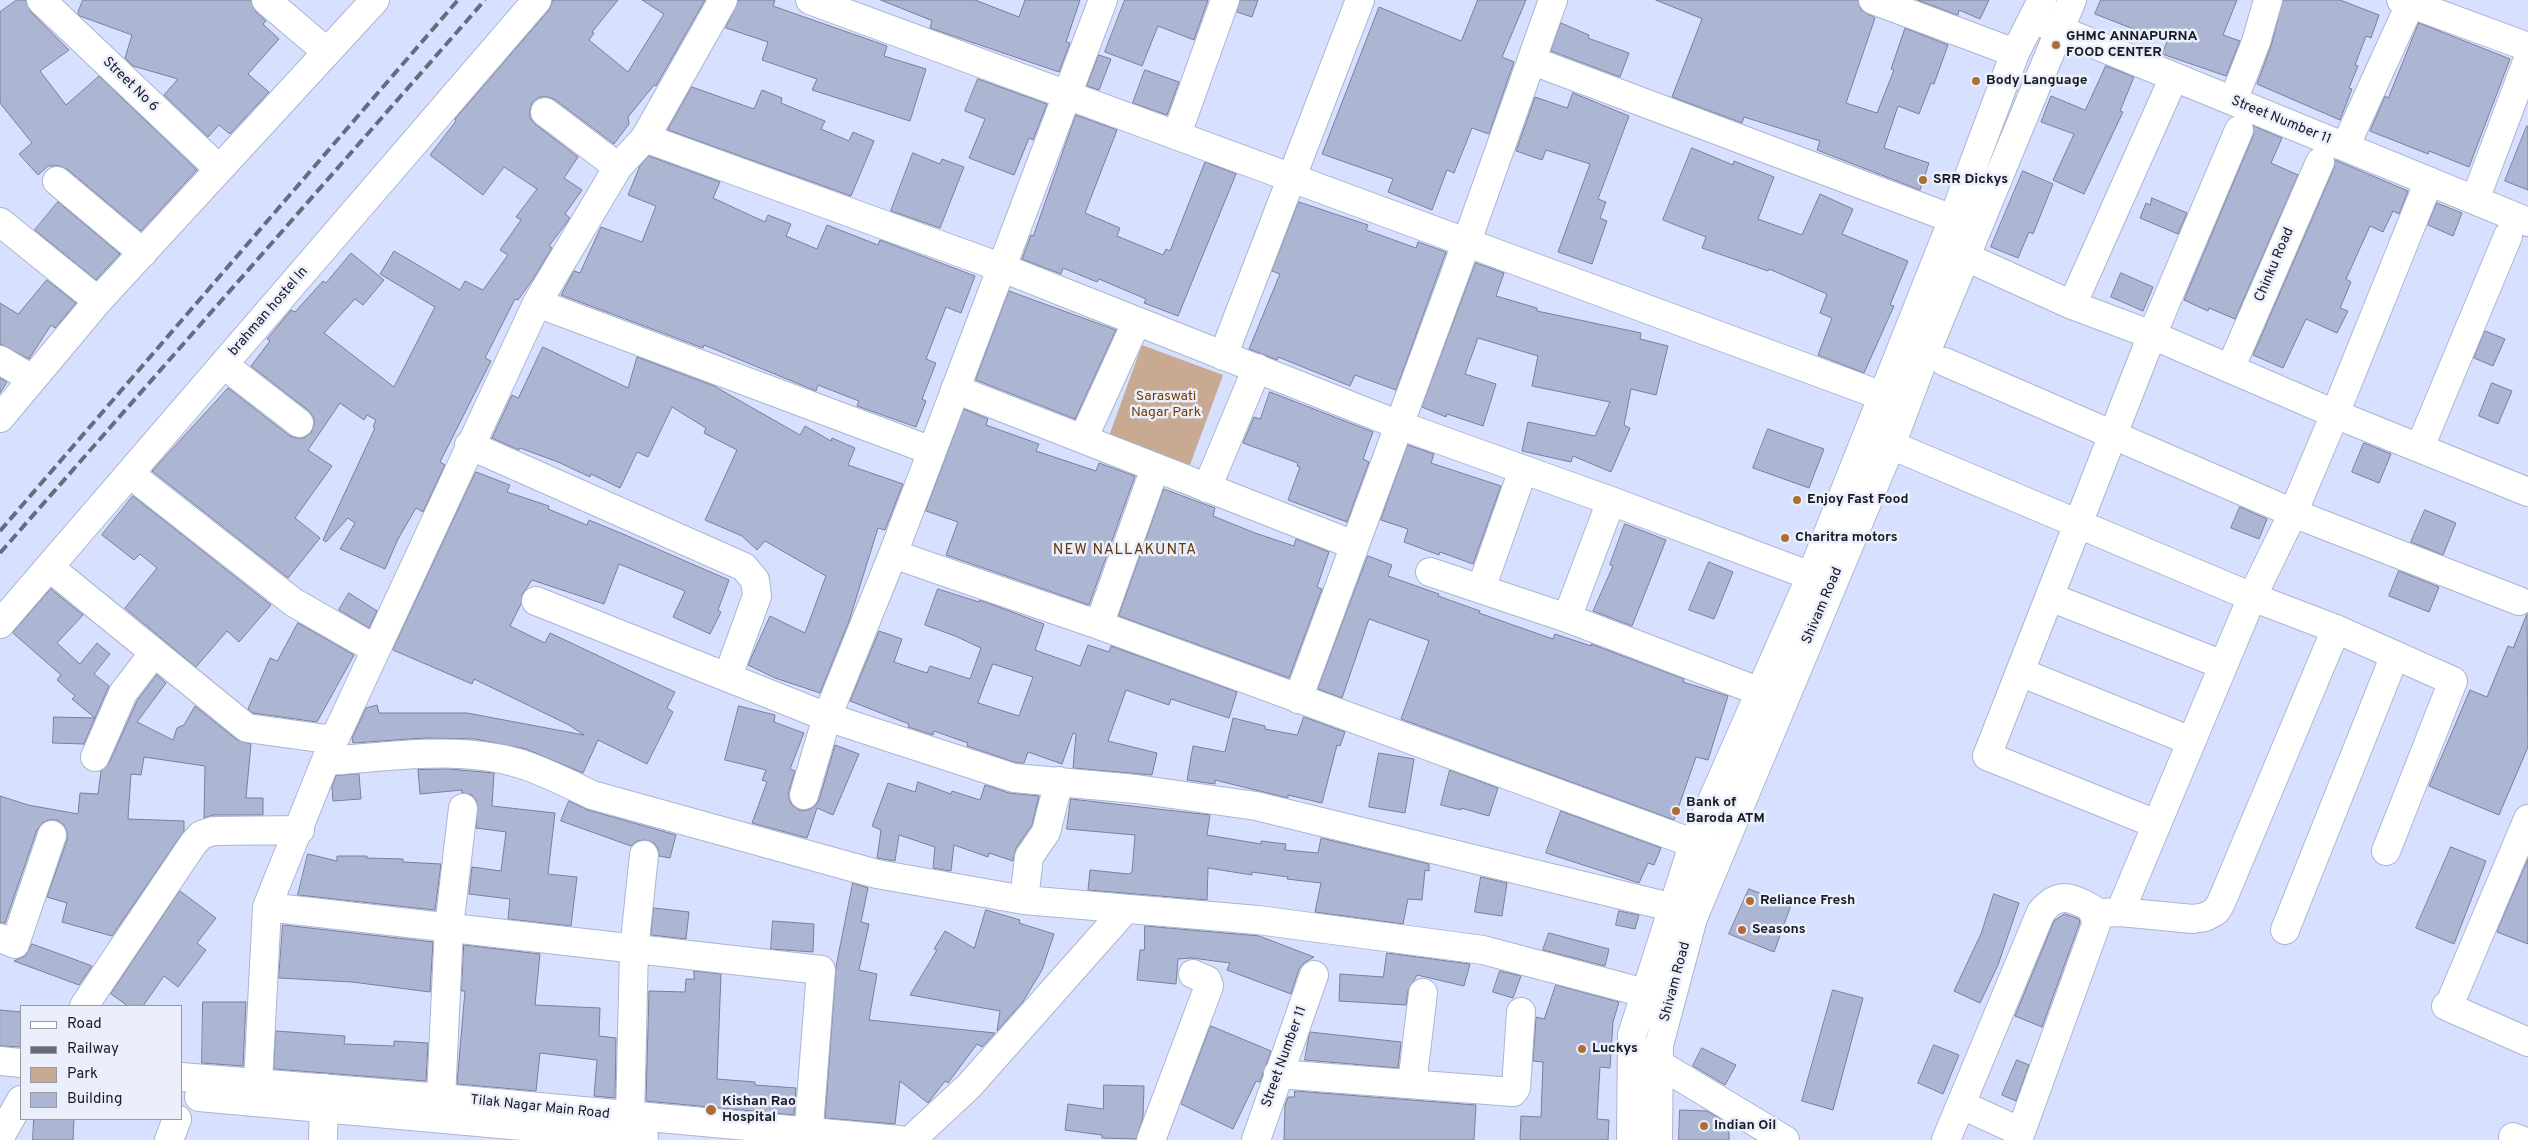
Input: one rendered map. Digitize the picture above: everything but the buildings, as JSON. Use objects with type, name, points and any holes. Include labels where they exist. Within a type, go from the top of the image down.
[{"type":"street","name":"Street No 6","points":[[41,0],[219,169]]},
{"type":"street","points":[[266,0],[327,52]]},
{"type":"street","points":[[0,418],[98,301],[374,0]]},
{"type":"street","name":"brahman hostel ln","points":[[0,624],[537,0]]},
{"type":"street","points":[[258,1083],[267,908],[300,830],[330,751],[469,445],[537,303],[618,167],[645,138],[723,0]]},
{"type":"street","points":[[810,0],[1177,134],[1466,244],[1907,405]]},
{"type":"street","points":[[804,795],[827,717],[893,554],[1000,267],[1103,0]]},
{"type":"street","points":[[1177,134],[1225,0]]},
{"type":"street","points":[[1223,356],[1360,0]]},
{"type":"street","points":[[1298,699],[1533,61],[1553,0]]},
{"type":"street","points":[[1874,0],[2015,53]]},
{"type":"street","name":"Shivam Road","points":[[1631,1140],[1632,1035],[1645,993],[1684,910],[1720,853],[1891,445],[2072,0]]},
{"type":"street","points":[[2233,101],[2256,42],[2268,0]]},
{"type":"street","points":[[2345,147],[2408,1],[2528,46]]},
{"type":"street","name":"Shivam Road","points":[[1658,1140],[1659,1045],[1684,910],[1694,842],[1758,691],[1811,576],[1953,218],[2015,53],[2038,10]]},
{"type":"street","name":"Street Number 11","points":[[2038,10],[2060,30],[2475,200],[2518,229]]},
{"type":"street","points":[[2475,200],[2528,59]]},
{"type":"street","points":[[1533,61],[1953,218]]},
{"type":"street","points":[[2072,305],[2174,77]]},
{"type":"street","points":[[545,112],[618,167]]},
{"type":"street","points":[[2156,824],[1987,756],[2152,335],[2239,130]]},
{"type":"street","points":[[645,138],[1000,267],[1136,323],[1399,425],[1612,501],[1811,576]]},
{"type":"street","name":"Chinku Road","points":[[2230,369],[2320,162]]},
{"type":"street","points":[[57,181],[143,252]]},
{"type":"street","points":[[1962,1105],[2020,1136],[2097,922],[2107,913],[2156,824],[2252,596],[2293,513],[2429,181]]},
{"type":"street","points":[[0,222],[98,301]]},
{"type":"street","points":[[2420,447],[2518,229]]},
{"type":"street","points":[[1966,257],[2072,305],[2152,335],[2335,414],[2528,492]]},
{"type":"street","points":[[537,303],[932,451]]},
{"type":"street","points":[[1083,439],[1136,323]]},
{"type":"street","points":[[0,360],[32,379]]},
{"type":"street","points":[[1945,362],[2293,513],[2519,601]]},
{"type":"street","points":[[224,365],[299,423]]},
{"type":"street","points":[[1207,488],[1256,368]]},
{"type":"street","points":[[955,389],[1354,545]]},
{"type":"street","points":[[469,445],[744,567],[755,580],[757,596],[728,676]]},
{"type":"street","points":[[1891,445],[2252,596],[2336,629],[2453,681],[2386,852]]},
{"type":"street","points":[[1099,625],[1155,468]]},
{"type":"street","points":[[1481,589],[1523,470]]},
{"type":"street","points":[[130,474],[293,602],[375,649]]},
{"type":"street","points":[[1567,618],[1612,501]]},
{"type":"street","points":[[893,554],[1099,625],[1720,853]]},
{"type":"street","points":[[49,566],[153,654],[247,728],[330,751],[462,754],[517,763],[552,775],[592,795],[853,868],[1024,900],[1258,920],[1483,950],[1645,993]]},
{"type":"street","points":[[1430,572],[1567,618],[1758,691]]},
{"type":"street","points":[[2050,597],[2223,665]]},
{"type":"street","points":[[536,601],[827,717],[1014,778],[1136,789],[1256,806],[1684,910]]},
{"type":"street","points":[[1946,1140],[2041,912],[2048,904],[2057,898],[2069,898],[2107,913],[2193,919],[2205,917],[2216,911],[2221,904],[2336,629]]},
{"type":"street","points":[[95,757],[123,693],[153,654]]},
{"type":"street","points":[[2285,930],[2395,655]]},
{"type":"street","points":[[2020,672],[2191,741]]},
{"type":"street","points":[[1024,900],[1029,857],[1046,832],[1058,781]]},
{"type":"street","points":[[441,1098],[449,926],[463,808]]},
{"type":"street","points":[[2528,819],[2449,1001],[2528,1042]]},
{"type":"street","points":[[85,1005],[193,844],[201,835],[212,831],[300,830]]},
{"type":"street","points":[[0,938],[14,944],[52,835]]},
{"type":"street","points":[[630,1117],[634,950],[644,856]]},
{"type":"street","points":[[267,908],[449,926],[634,950],[821,970],[808,1136]]},
{"type":"street","points":[[911,1140],[969,1086],[1125,910]]},
{"type":"street","points":[[1151,1140],[1209,986],[1206,980],[1193,974]]},
{"type":"street","name":"Street Number 11","points":[[1256,1140],[1314,974]]},
{"type":"street","points":[[1412,1084],[1423,993]]},
{"type":"street","points":[[1278,1074],[1513,1092],[1516,1088],[1521,1012]]},
{"type":"street","points":[[0,1061],[20,1064]]},
{"type":"street","points":[[1659,1064],[1785,1140]]},
{"type":"street","points":[[0,1078],[20,1081]]},
{"type":"street","name":"Tilak Nagar Main Road","points":[[182,1099],[258,1083],[324,1098],[501,1132],[678,1140]]},
{"type":"street","points":[[323,1140],[324,1098]]},
{"type":"street","name":"Tilak Nagar Main Road","points":[[182,1099],[441,1098],[808,1136],[899,1140]]},
{"type":"street","points":[[0,1137],[20,1102]]},
{"type":"street","points":[[169,1140],[175,1120]]},
{"type":"green space","name":"Saraswati Nagar Park","points":[[1142,345],[1223,375],[1190,465],[1109,436]]},
{"type":"railway","points":[[0,531],[458,0]]},
{"type":"railway","points":[[0,553],[485,0]]},
{"type":"place","name":"GHMC ANNAPURNA FOOD CENTER","points":[[2056,45]]},
{"type":"place","name":"Body Language","points":[[1976,81]]},
{"type":"place","name":"SRR Dickys","points":[[1923,180]]},
{"type":"place","name":"Enjoy Fast Food","points":[[1797,500]]},
{"type":"place","name":"Charitra motors","points":[[1785,538]]},
{"type":"place","name":"Bank of Baroda ATM","points":[[1676,811]]},
{"type":"place","name":"Reliance Fresh","points":[[1750,901]]},
{"type":"place","name":"Seasons","points":[[1742,930]]},
{"type":"place","name":"Luckys","points":[[1582,1049]]},
{"type":"place","name":"Kishan Rao Hospital","points":[[711,1110]]},
{"type":"place","name":"Indian Oil","points":[[1704,1126]]},
{"type":"district","name":"NEW NALLAKUNTA","points":[[1125,551]]}]
